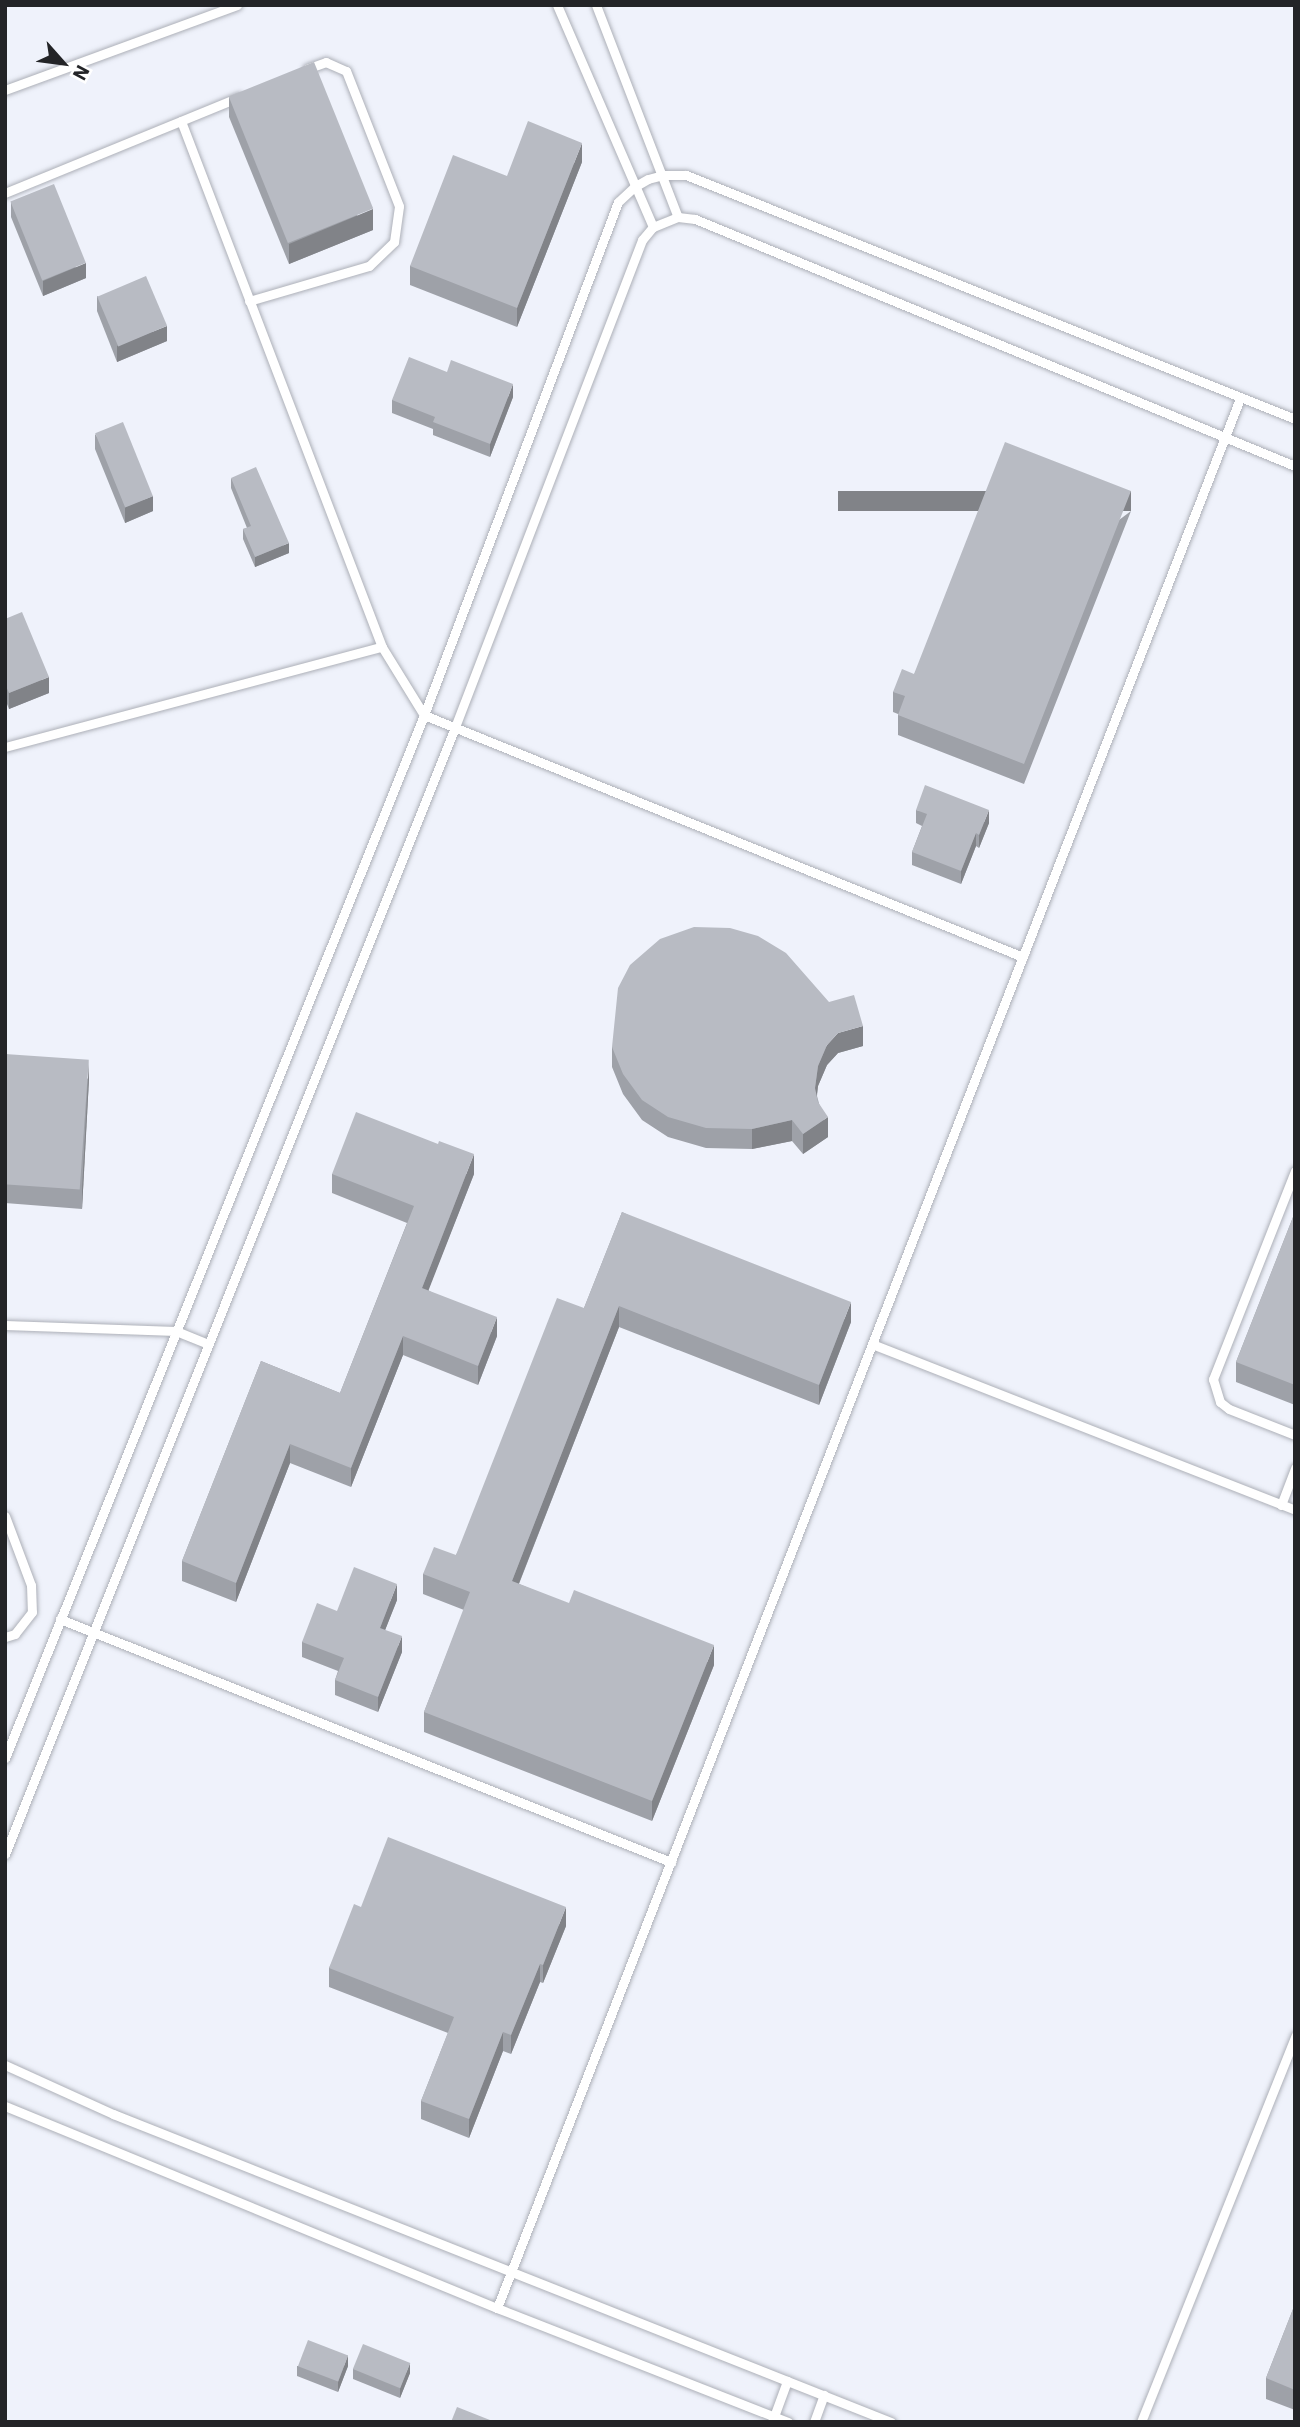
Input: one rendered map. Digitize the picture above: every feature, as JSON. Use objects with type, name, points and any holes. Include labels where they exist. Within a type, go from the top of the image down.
[{"type":"lane","points":[[5,90],[237,5]]},
{"type":"lane","points":[[557,5],[653,227]]},
{"type":"lane","points":[[596,5],[678,217]]},
{"type":"lane","points":[[249,301],[369,265],[394,242],[399,206],[346,71],[326,62],[302,72]]},
{"type":"lane","points":[[5,194],[253,91]]},
{"type":"lane","points":[[181,121],[382,647],[424,715],[1023,957]]},
{"type":"lane","points":[[5,1758],[424,715],[618,202],[634,187],[663,175],[686,175],[1295,419]]},
{"type":"lane","points":[[5,1854],[455,727],[642,240],[653,227],[678,217],[711,225],[1295,466]]},
{"type":"lane","points":[[497,2308],[1240,398]]},
{"type":"lane","points":[[5,747],[382,647]]},
{"type":"lane","points":[[1295,1171],[1213,1379],[1220,1402],[1229,1409],[1295,1435]]},
{"type":"lane","points":[[5,1325],[176,1331],[209,1344]]},
{"type":"lane","points":[[872,1344],[1295,1510]]},
{"type":"lane","points":[[1281,1505],[1295,1468]]},
{"type":"lane","points":[[5,1516],[31,1585],[32,1612],[15,1634],[5,1637]]},
{"type":"lane","points":[[60,1619],[671,1862]]},
{"type":"lane","points":[[1141,2422],[1295,2036]]},
{"type":"lane","points":[[5,2065],[113,2114],[891,2422]]},
{"type":"lane","points":[[5,2106],[497,2308],[773,2419],[788,2422]]},
{"type":"lane","points":[[773,2419],[787,2381]]},
{"type":"lane","points":[[814,2422],[824,2395]]},
{"type":"building","points":[[314,62],[373,208],[288,243],[229,96]]},
{"type":"building","points":[[528,121],[582,143],[517,308],[410,266],[453,155],[507,176]]},
{"type":"building","points":[[54,184],[86,263],[42,280],[10,202]]},
{"type":"building","points":[[146,276],[167,326],[118,346],[97,297]]},
{"type":"building","points":[[409,357],[447,372],[451,360],[513,384],[490,444],[433,422],[435,417],[392,400]]},
{"type":"building","points":[[123,422],[153,496],[125,507],[95,433]]},
{"type":"building","points":[[1005,442],[1131,491],[1024,764],[898,715],[905,696],[893,692],[902,669],[914,674]]},
{"type":"building","points":[[256,467],[289,543],[255,557],[243,529],[251,526],[231,478]]},
{"type":"building","points":[[22,612],[49,677],[9,693],[5,684],[5,619]]},
{"type":"building","points":[[925,785],[989,810],[979,835],[976,833],[961,871],[912,852],[927,814],[916,810]]},
{"type":"building","points":[[694,927],[730,928],[758,936],[786,953],[829,1002],[854,995],[863,1026],[838,1033],[827,1045],[818,1066],[815,1088],[818,1102],[828,1117],[803,1134],[792,1120],[752,1129],[706,1128],[668,1117],[642,1100],[623,1074],[612,1047],[618,988],[630,965],[660,939]]},
{"type":"building","points":[[5,1054],[89,1060],[80,1190],[5,1184]]},
{"type":"building","points":[[356,1112],[438,1144],[439,1141],[474,1154],[422,1288],[497,1317],[478,1366],[403,1336],[351,1468],[290,1444],[236,1583],[182,1561],[261,1361],[340,1393],[414,1206],[332,1174]]},
{"type":"building","points":[[622,1212],[851,1302],[819,1385],[619,1306],[512,1581],[569,1603],[574,1590],[714,1645],[652,1801],[424,1712],[470,1592],[423,1574],[434,1547],[456,1555],[557,1298],[584,1308]]},
{"type":"building","points":[[1295,1212],[1295,1385],[1236,1362]]},
{"type":"building","points":[[354,1567],[397,1584],[380,1628],[402,1636],[378,1697],[335,1680],[344,1658],[302,1642],[317,1603],[337,1611]]},
{"type":"building","points":[[388,1837],[566,1907],[511,2035],[503,2032],[469,2119],[421,2101],[454,2017],[329,1968],[354,1904],[361,1907]]},
{"type":"building","points":[[1295,2304],[1295,2390],[1266,2378]]},
{"type":"building","points":[[308,2340],[348,2355],[338,2382],[298,2366]]},
{"type":"building","points":[[363,2344],[410,2363],[400,2388],[353,2369]]},
{"type":"building","points":[[457,2407],[495,2422],[451,2422]]}]
